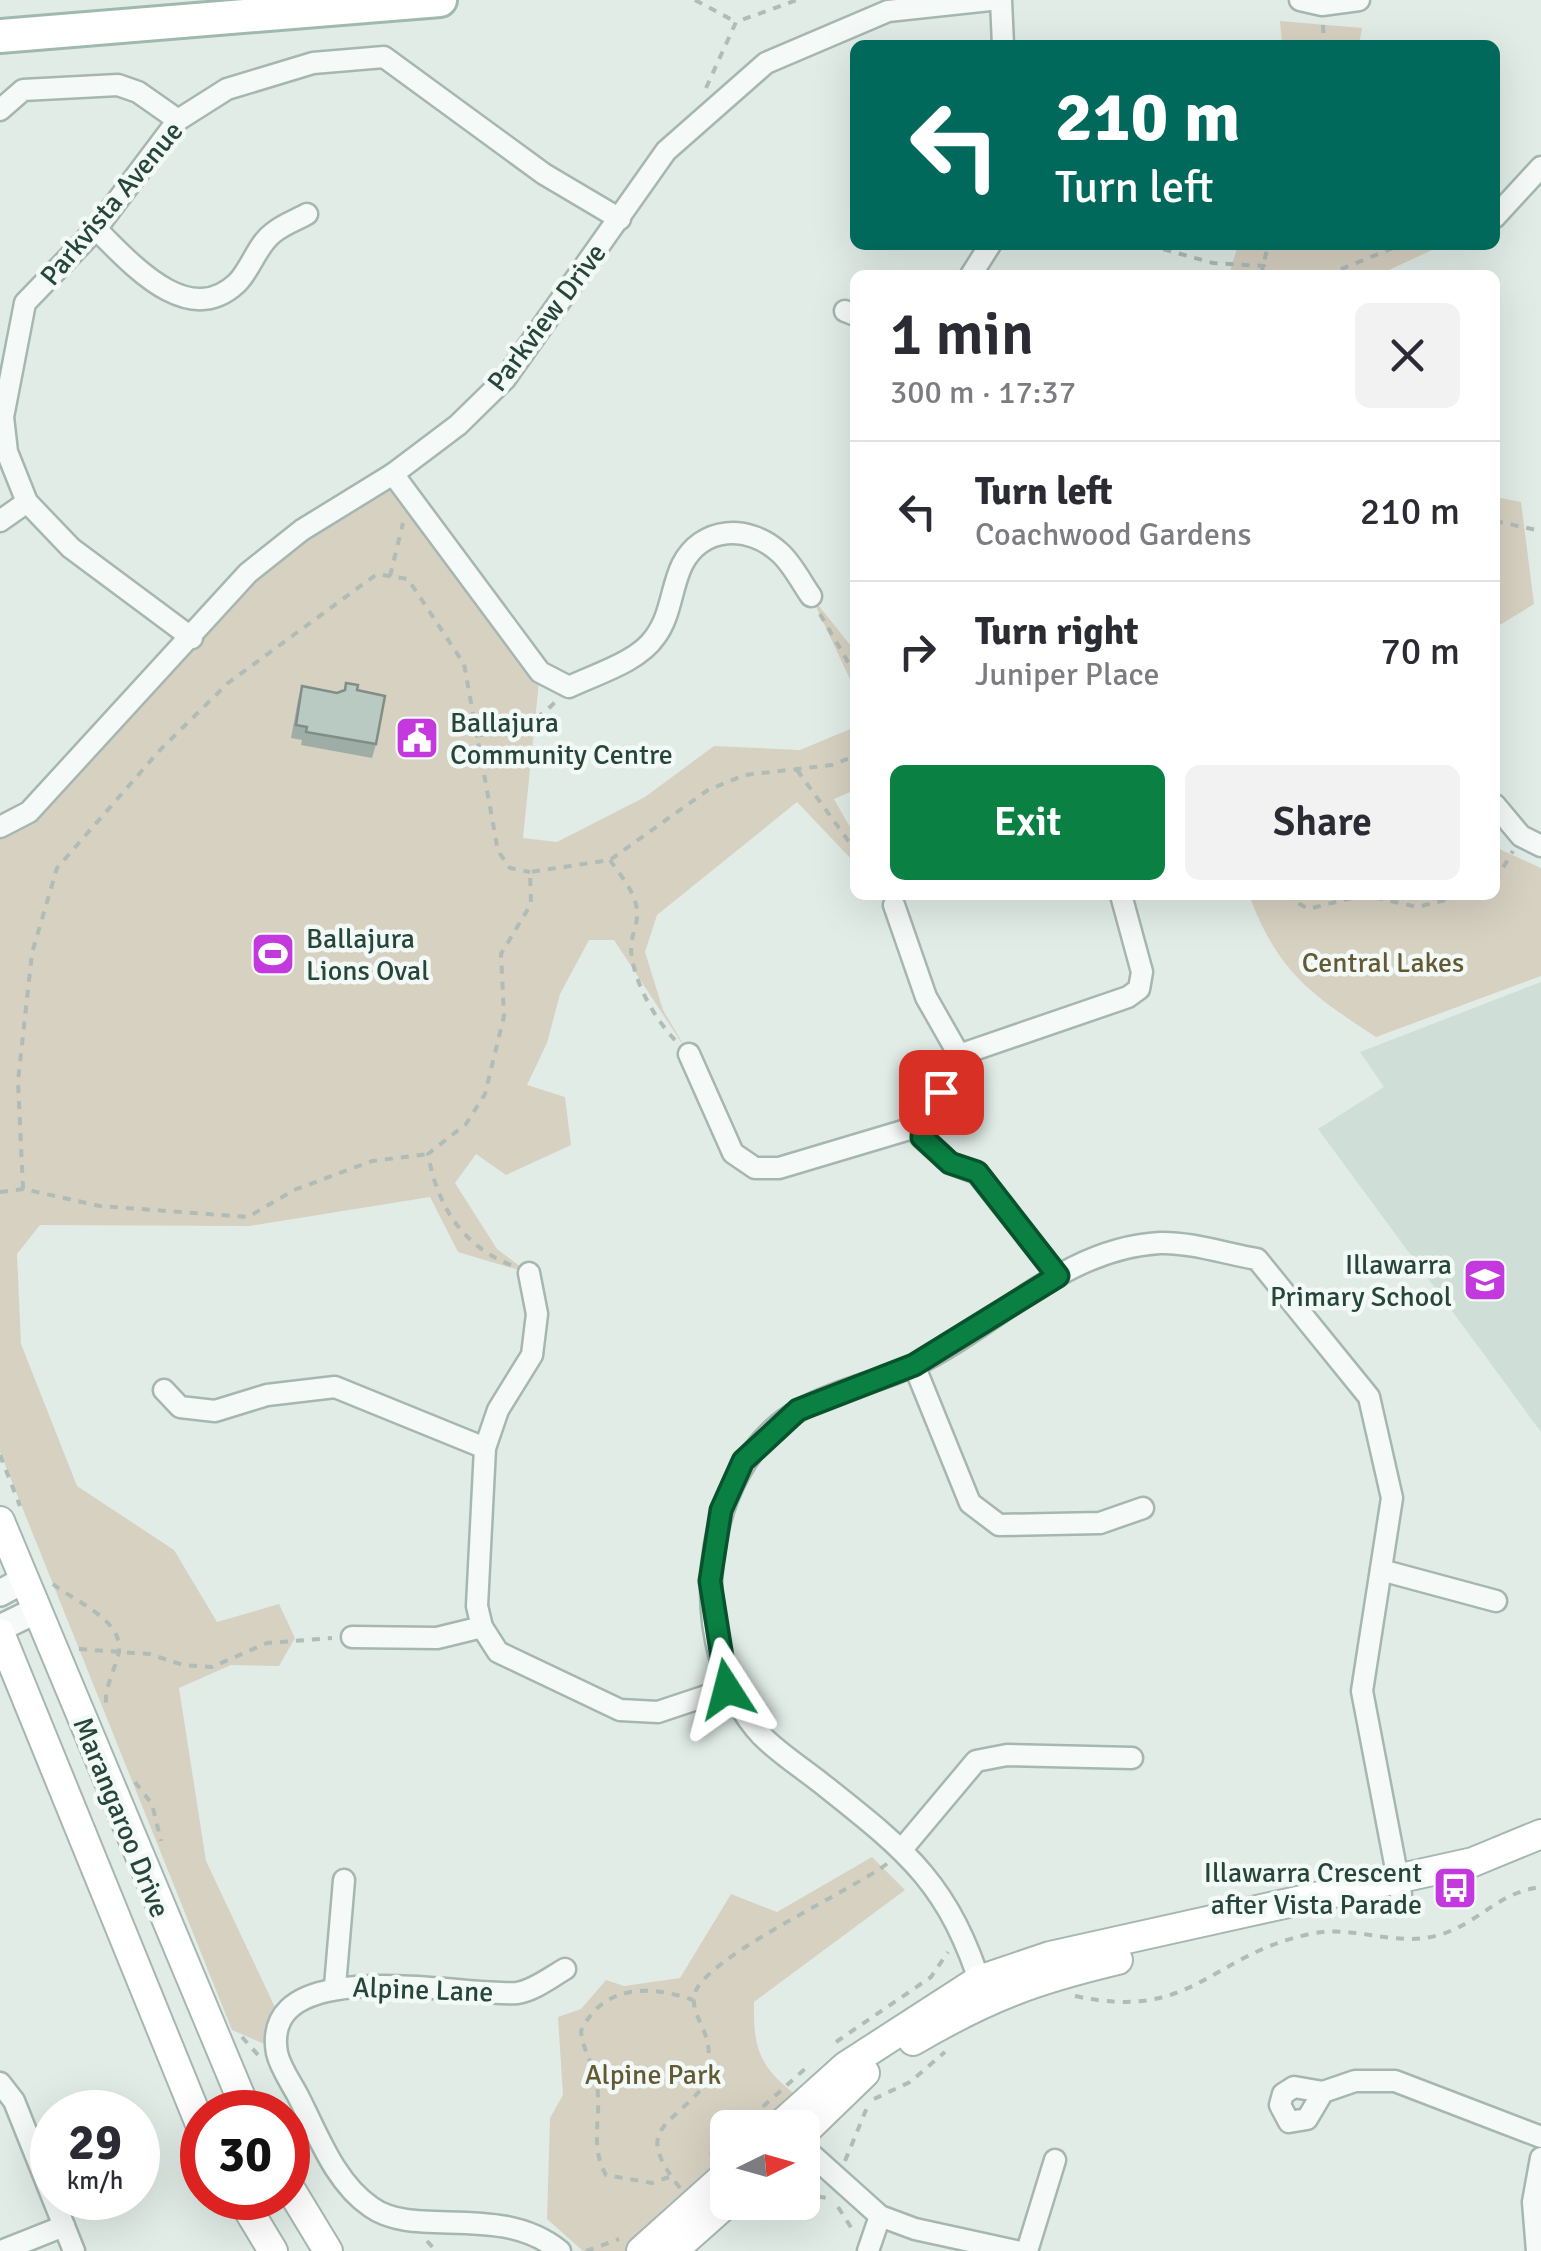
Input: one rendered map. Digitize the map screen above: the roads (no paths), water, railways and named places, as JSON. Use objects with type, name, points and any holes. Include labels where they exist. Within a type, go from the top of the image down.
[{"type":"main road","points":[[0,36],[440,0]]},
{"type":"main road","name":"Marangaroo Drive","points":[[11,1516],[25,1585],[238,2090]]},
{"type":"main road","name":"Marangaroo Drive","points":[[0,1630],[186,2090]]},
{"type":"main road","points":[[813,2110],[982,1990],[1035,1980],[1399,1885],[1473,1862],[1541,1834]]},
{"type":"main road","points":[[1399,1885],[1487,1874],[1541,1854]]},
{"type":"main road","points":[[641,2251],[710,2189]]},
{"type":"main road","points":[[672,2251],[710,2218]]},
{"type":"main road","points":[[254,2220],[273,2251]]},
{"type":"main road","points":[[309,2220],[328,2251]]},
{"type":"street","name":"Parkview Drive","points":[[0,826],[29,812],[248,573],[302,530],[393,474],[458,425],[505,379],[666,152],[766,63],[888,11],[990,0]]},
{"type":"street","points":[[1001,0],[1003,40]]},
{"type":"street","points":[[1300,0],[1322,5],[1359,0]]},
{"type":"street","name":"Parkvista Avenue","points":[[192,638],[72,548],[27,502],[7,452],[3,417],[25,303],[96,229],[178,120],[227,89],[296,68],[384,57],[544,174],[620,219]]},
{"type":"street","points":[[0,110],[23,90],[118,85],[138,92],[178,120]]},
{"type":"street","points":[[1500,211],[1541,167]]},
{"type":"street","points":[[96,229],[148,280],[176,295],[209,298],[236,284],[271,234],[307,214]]},
{"type":"street","points":[[393,474],[540,672],[570,686],[636,654],[654,639],[682,565],[697,545],[712,536],[740,533],[780,552],[811,596]]},
{"type":"street","points":[[0,521],[27,502]]},
{"type":"street","points":[[1500,812],[1520,836],[1541,846]]},
{"type":"street","points":[[689,1054],[733,1153],[755,1168],[779,1168],[923,1125],[934,1114],[959,1055],[1139,989],[1142,972],[1121,900]]},
{"type":"street","points":[[894,904],[926,997],[959,1055]]},
{"type":"street","points":[[923,1125],[922,1137],[932,1150],[950,1163],[977,1172],[1058,1276]]},
{"type":"street","points":[[982,1990],[951,1908],[903,1848],[762,1736],[727,1689],[710,1581],[721,1510],[743,1461],[798,1410],[914,1365],[1079,1262],[1161,1243],[1257,1258],[1369,1397],[1392,1498],[1362,1692],[1399,1885]]},
{"type":"street","points":[[530,1273],[537,1314],[532,1355],[498,1410],[485,1448],[477,1606],[482,1627],[498,1652],[620,1710],[658,1712],[727,1689]]},
{"type":"street","points":[[914,1365],[970,1503],[999,1525],[1100,1522],[1143,1508]]},
{"type":"street","points":[[164,1390],[180,1407],[216,1411],[266,1395],[334,1386],[485,1448]]},
{"type":"street","points":[[1381,1570],[1496,1601]]},
{"type":"street","points":[[0,1630],[36,1610]]},
{"type":"street","points":[[352,1637],[438,1638],[482,1627]]},
{"type":"street","points":[[903,1848],[976,1760],[1006,1756],[1132,1758]]},
{"type":"street","points":[[335,1986],[344,1880]]},
{"type":"street","name":"Alpine Lane","points":[[560,2251],[523,2228],[400,2217],[373,2210],[345,2184],[276,2049],[281,2020],[302,1996],[335,1986],[522,1993],[564,1970]]},
{"type":"street","points":[[1323,2092],[1354,2081],[1395,2081],[1541,2137]]},
{"type":"street","points":[[0,2084],[14,2101],[74,2251]]},
{"type":"street","points":[[1538,2251],[1533,2202],[1541,2158]]},
{"type":"street","points":[[1027,2251],[1055,2160]]},
{"type":"street","points":[[820,2164],[880,2216],[915,2229],[1016,2251]]},
{"type":"street","points":[[861,2248],[880,2216]]},
{"type":"street","points":[[0,2251],[64,2226]]},
{"type":"place","name":"Ballajura Community Centre","points":[[417,738]]},
{"type":"place","name":"Ballajura Lions Oval","points":[[273,954]]},
{"type":"place","name":"Illawarra Primary School","points":[[1485,1280]]},
{"type":"place","name":"Illawarra Crescent after Vista Parade","points":[[1455,1888]]},
{"type":"park label","name":"Central Lakes","points":[[1383,962]]},
{"type":"park label","name":"Alpine Park","points":[[653,2074]]}]
